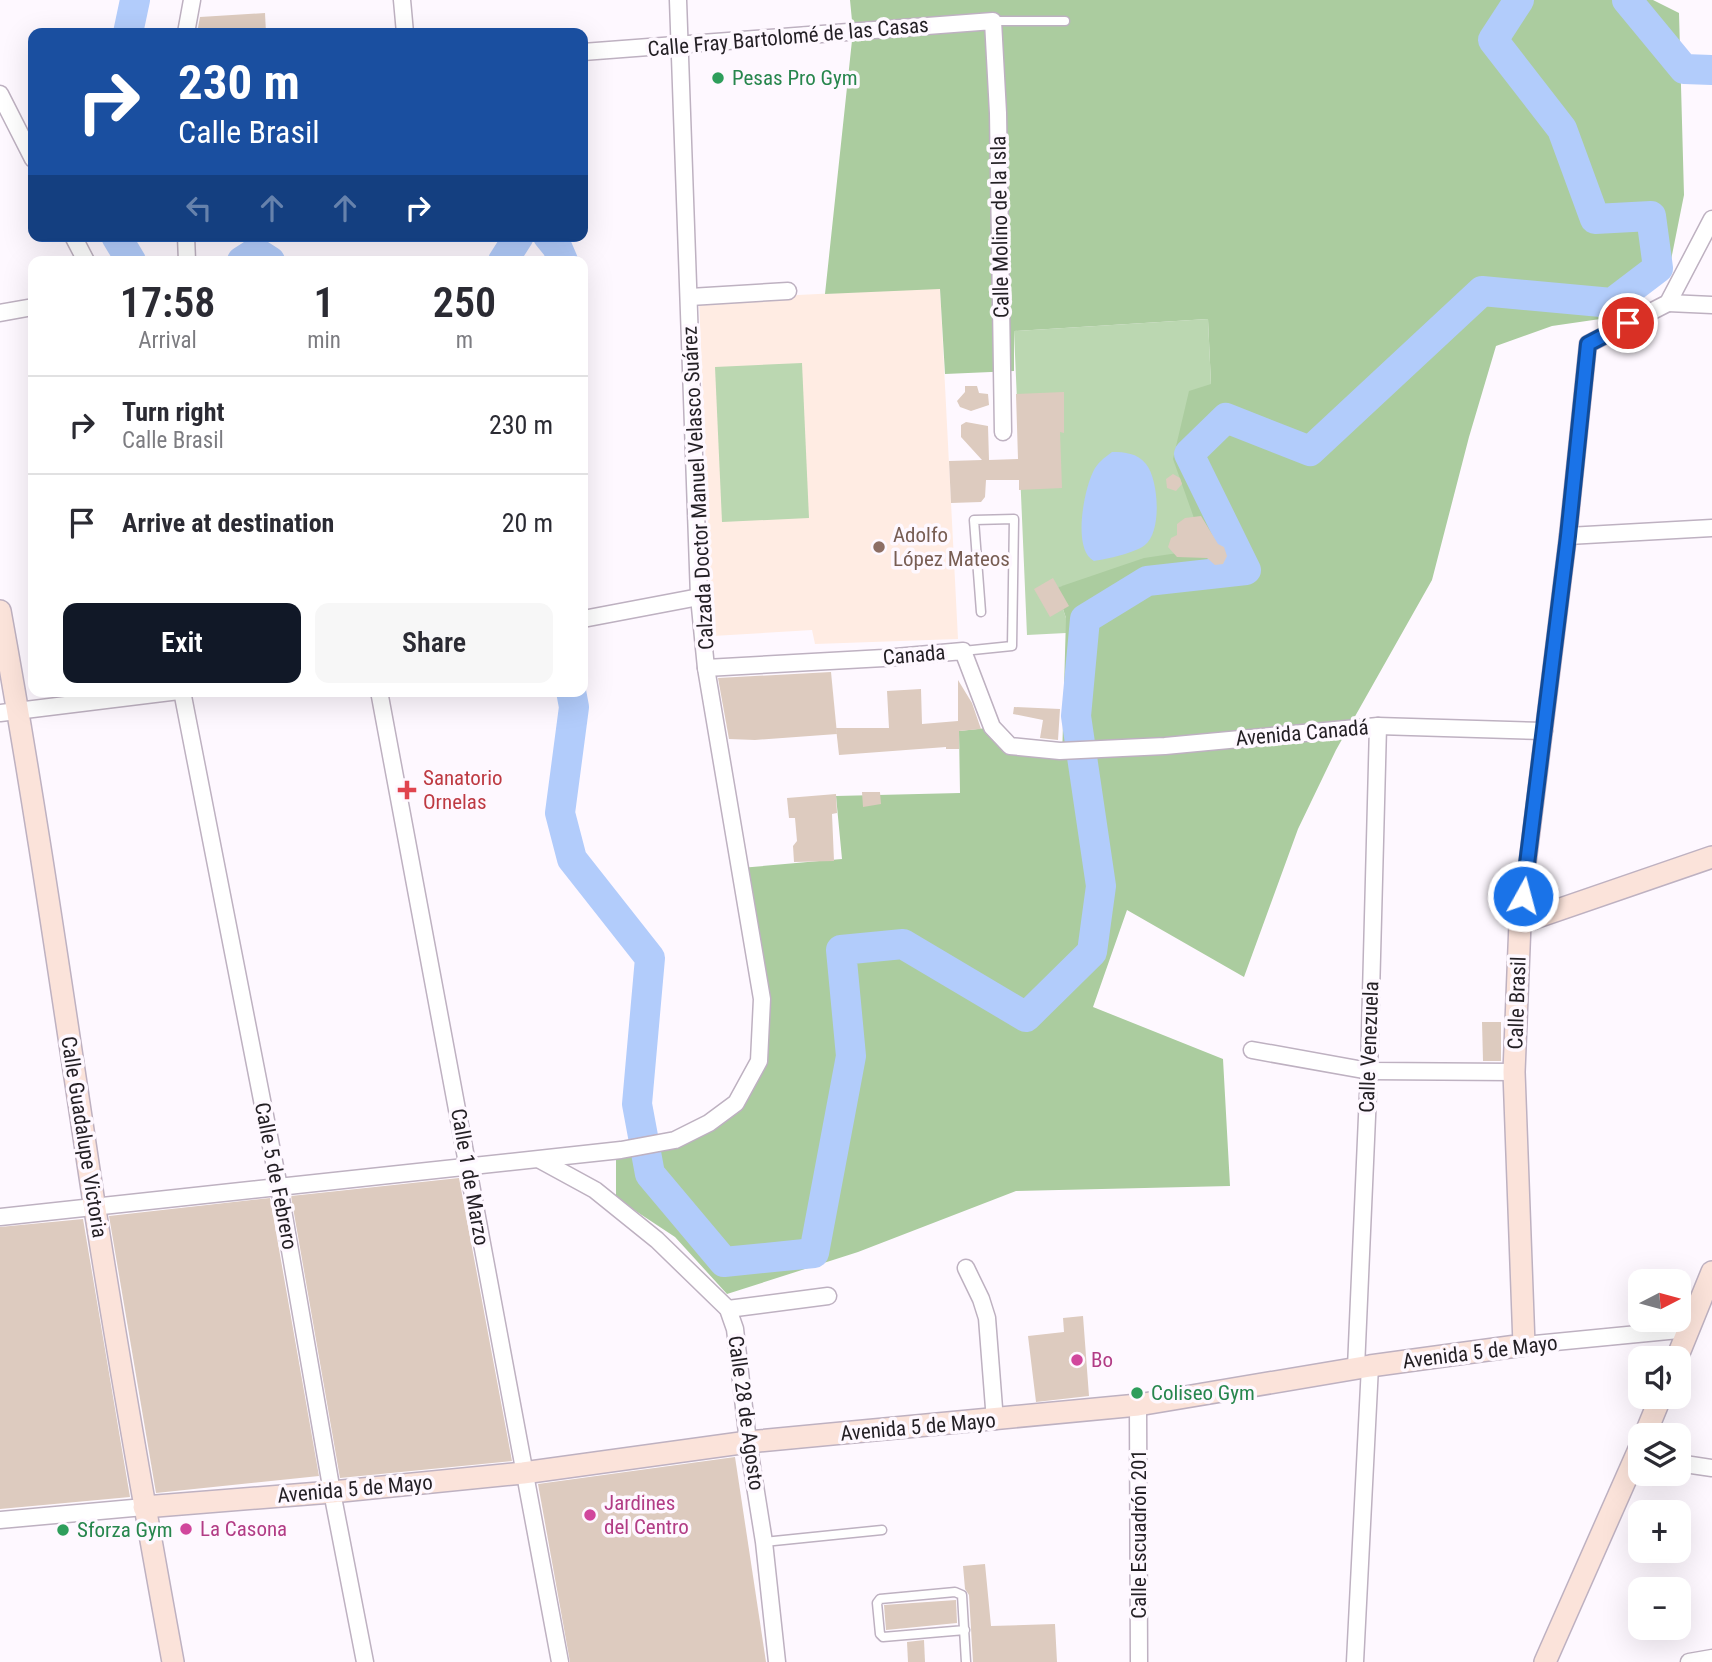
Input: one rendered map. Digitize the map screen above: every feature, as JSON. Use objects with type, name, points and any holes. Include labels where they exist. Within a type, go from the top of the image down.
[{"type":"main road","name":"Calle Guadalupe Victoria","points":[[0,611],[9,712],[144,1507],[173,1662]]},
{"type":"main road","points":[[1520,923],[1712,858]]},
{"type":"main road","name":"Calle Brasil","points":[[1520,923],[1514,1072],[1524,1345]]},
{"type":"main road","points":[[1691,1324],[1712,1272]]},
{"type":"main road","name":"Avenida 5 de Mayo","points":[[144,1507],[523,1473],[748,1442],[1138,1405],[1363,1367],[1524,1345]]},
{"type":"main road","points":[[1545,1662],[1628,1475]]},
{"type":"street","points":[[187,28],[192,0]]},
{"type":"street","points":[[402,0],[405,28]]},
{"type":"street","name":"Calzada Doctor Manuel Velasco Suárez","points":[[540,1160],[675,1140],[709,1123],[736,1103],[759,1061],[762,999],[706,668],[699,597],[678,0]]},
{"type":"street","name":"Calle Fray Bartolomé de las Casas","points":[[588,52],[993,21]]},
{"type":"street","name":"Calle Molino de la Isla","points":[[993,21],[998,113],[1003,432]]},
{"type":"street","points":[[0,94],[28,149]]},
{"type":"street","points":[[1712,219],[1668,303],[1712,305]]},
{"type":"street","points":[[690,297],[788,291]]},
{"type":"street","name":"Calle Brasil","points":[[1520,923],[1568,536],[1588,344],[1668,303]]},
{"type":"street","points":[[0,313],[28,308]]},
{"type":"street","points":[[1568,536],[1712,528]]},
{"type":"street","points":[[588,618],[699,597]]},
{"type":"street","name":"Canada","points":[[706,668],[884,658],[963,650],[992,727],[1010,746],[1060,751]]},
{"type":"street","points":[[9,712],[131,697]]},
{"type":"street","name":"Calle 5 de Febrero","points":[[181,697],[279,1186],[332,1492],[365,1662]]},
{"type":"street","name":"Calle 1 de Marzo","points":[[380,697],[560,1662]]},
{"type":"street","name":"Avenida Canadá","points":[[1060,751],[1165,746],[1378,726],[1544,732]]},
{"type":"street","name":"Calle Venezuela","points":[[1355,1662],[1378,726]]},
{"type":"street","points":[[1252,1050],[1368,1071],[1514,1072]]},
{"type":"street","points":[[0,1217],[540,1160]]},
{"type":"street","name":"Calle 28 de Agosto","points":[[540,1160],[595,1190],[657,1240],[728,1309],[735,1329],[748,1442],[764,1542],[776,1662]]},
{"type":"street","points":[[966,1268],[981,1299],[986,1318],[995,1420]]},
{"type":"street","points":[[728,1309],[828,1296]]},
{"type":"street","name":"Avenida 5 de Mayo","points":[[1524,1345],[1658,1332]]},
{"type":"street","name":"Calle Escuadrón 201","points":[[1138,1405],[1139,1662]]},
{"type":"street","points":[[1691,1464],[1712,1468]]},
{"type":"street","points":[[0,1520],[144,1507]]},
{"type":"street","points":[[1691,1662],[1712,1658]]},
{"type":"lane","points":[[993,21],[1065,21]]},
{"type":"lane","points":[[963,650],[1012,646],[1014,519],[974,520],[981,612]]},
{"type":"lane","points":[[764,1542],[882,1530]]},
{"type":"lane","points":[[965,1630],[883,1637],[880,1634],[877,1603],[880,1599],[955,1592],[962,1595],[965,1630],[966,1662]]},
{"type":"shaded area","points":[[940,288],[958,639],[815,644],[812,630],[713,636],[699,300]]},
{"type":"green space","points":[[850,0],[1653,0],[1679,13],[1684,195],[1669,270],[1614,317],[1552,326],[1496,346],[1432,580],[1336,750],[1298,829],[1244,977],[1127,910],[1093,1007],[1223,1059],[1230,1186],[1016,1191],[858,1252],[727,1294],[675,1237],[616,1198],[616,1154],[711,1128],[762,1063],[740,868],[842,859],[836,796],[960,793],[959,731],[987,728],[1013,753],[1062,759],[1066,618],[1056,588],[1144,558],[1205,549],[1173,459],[1189,391],[1211,384],[1208,319],[1014,331],[1014,371],[945,374],[940,289],[825,294],[853,31]]},
{"type":"green space","points":[[1208,319],[1211,385],[1205,550],[1056,588],[1066,618],[1066,633],[1027,635],[1014,331]]},
{"type":"green space","points":[[802,363],[809,518],[722,522],[715,367]]},
{"type":"water","points":[[1112,452],[1139,457],[1146,464],[1154,482],[1156,518],[1154,529],[1145,545],[1128,553],[1094,561],[1087,555],[1083,545],[1084,505],[1095,469]]},
{"type":"building","points":[[265,13],[266,28],[198,28],[200,17]]},
{"type":"building","points":[[965,386],[977,386],[979,393],[988,394],[989,405],[971,411],[960,407],[957,401],[965,392]]},
{"type":"building","points":[[1064,392],[1064,433],[1060,432],[1062,488],[1019,490],[1019,480],[986,480],[985,497],[981,502],[951,503],[949,461],[982,460],[961,437],[961,425],[966,422],[988,426],[989,460],[1018,459],[1016,394]]},
{"type":"building","points":[[1173,474],[1180,478],[1182,484],[1176,491],[1167,488],[1166,479]]},
{"type":"building","points":[[1201,516],[1218,544],[1224,547],[1227,556],[1223,564],[1215,565],[1207,558],[1177,557],[1168,547],[1171,538],[1177,535],[1177,524],[1185,518]]},
{"type":"building","points":[[1053,578],[1069,606],[1050,617],[1034,589]]},
{"type":"building","points":[[831,672],[837,734],[755,740],[729,739],[718,678]]},
{"type":"building","points":[[958,680],[972,703],[981,729],[959,731],[959,749],[946,747],[839,755],[836,728],[889,728],[887,691],[921,689],[922,724],[958,721]]},
{"type":"building","points":[[1014,707],[1060,709],[1058,740],[1040,738],[1043,720],[1013,714]]},
{"type":"building","points":[[862,792],[880,792],[881,804],[863,807]]},
{"type":"building","points":[[836,794],[837,813],[832,814],[834,861],[794,862],[793,846],[797,841],[795,818],[789,818],[787,798]]},
{"type":"building","points":[[1482,1022],[1501,1022],[1501,1061],[1483,1061]]},
{"type":"building","points":[[459,1178],[512,1461],[340,1478],[291,1196]]},
{"type":"building","points":[[270,1198],[319,1476],[156,1493],[109,1216]]},
{"type":"building","points":[[83,1219],[130,1497],[0,1509],[0,1227]]},
{"type":"building","name":"Bo","points":[[1083,1316],[1089,1396],[1036,1402],[1028,1336],[1064,1332],[1063,1318]]},
{"type":"building","points":[[735,1457],[766,1662],[570,1662],[538,1484]]},
{"type":"building","points":[[985,1564],[991,1626],[1055,1624],[1057,1662],[973,1662],[969,1595],[965,1589],[963,1566]]},
{"type":"building","points":[[956,1600],[957,1623],[886,1630],[884,1605]]},
{"type":"building","points":[[924,1640],[925,1662],[908,1662],[907,1642]]},
{"type":"waterway","points":[[129,28],[135,0]]},
{"type":"waterway","points":[[572,697],[574,707],[560,813],[572,859],[650,958],[637,1104],[650,1174],[724,1262],[814,1253],[851,1056],[841,950],[903,944],[1026,1017],[1092,952],[1101,886],[1076,716],[1085,619],[1147,581],[1246,570],[1189,454],[1226,418],[1310,451],[1482,291],[1612,303],[1658,268],[1651,216],[1595,219],[1562,129],[1493,40],[1519,0]]},
{"type":"waterway","points":[[1627,0],[1684,69],[1712,70]]},
{"type":"waterway","points":[[120,242],[128,256]]},
{"type":"waterway","points":[[506,256],[515,242]]},
{"type":"waterway","points":[[553,242],[561,256]]},
{"type":"waterway","points":[[250,256],[256,252],[262,256]]},
{"type":"place","name":"Pesas Pro Gym","points":[[718,78]]},
{"type":"place","name":"Adolfo López Mateos","points":[[879,547]]},
{"type":"place","name":"Sanatorio Ornelas","points":[[407,790]]},
{"type":"place","name":"Bo","points":[[1077,1360]]},
{"type":"place","name":"Coliseo Gym","points":[[1137,1393]]},
{"type":"place","name":"Jardines del Centro","points":[[590,1515]]},
{"type":"place","name":"La Casona","points":[[186,1529]]},
{"type":"place","name":"Sforza Gym","points":[[63,1530]]},
{"type":"route","points":[[1523,896],[1568,536],[1588,344],[1628,323]]}]
